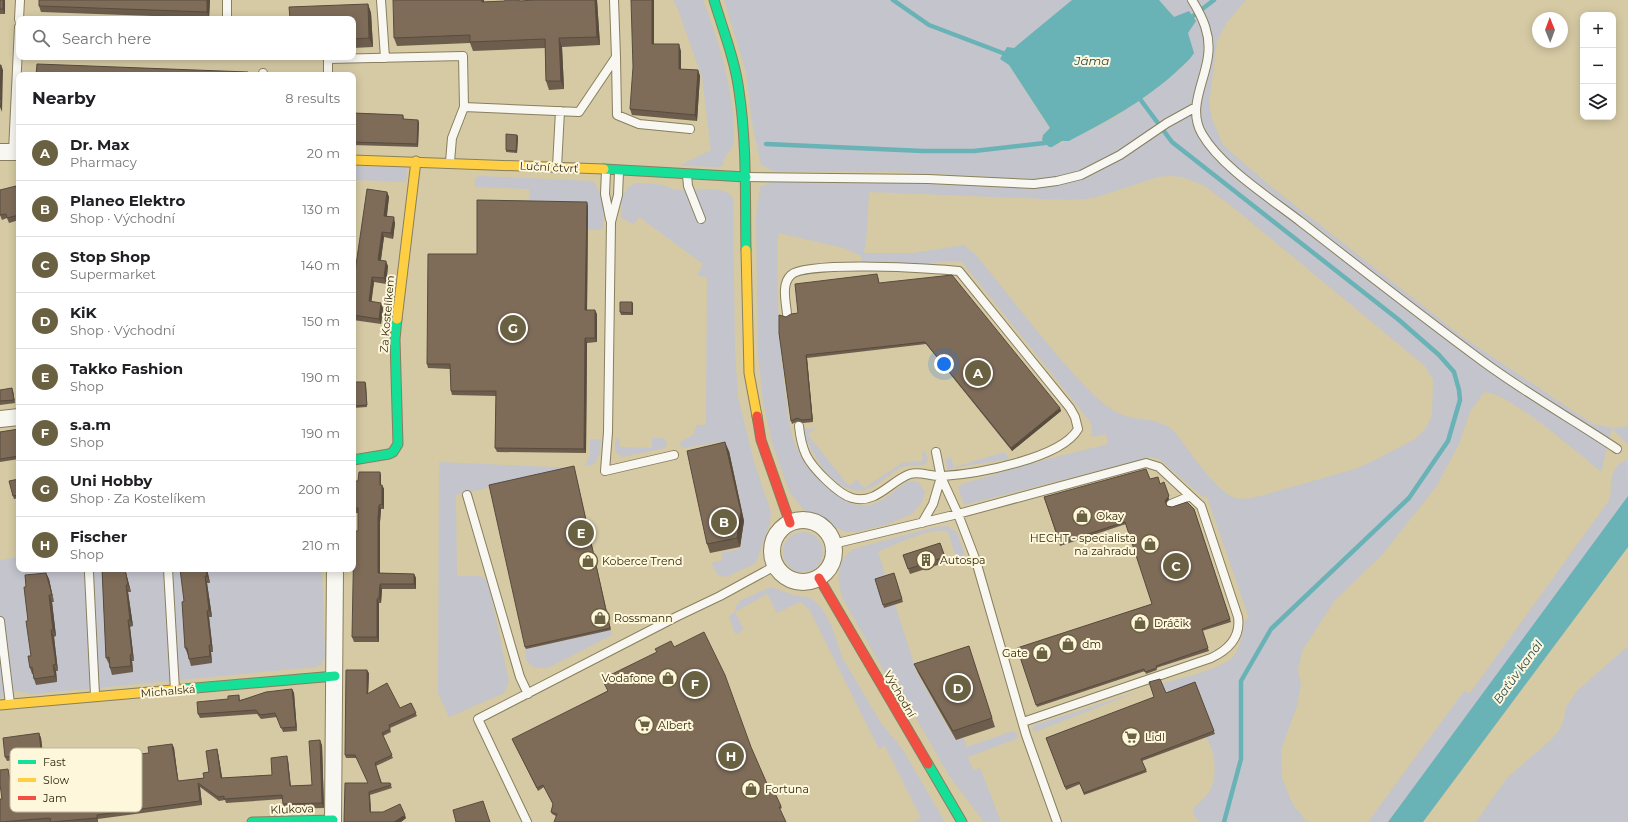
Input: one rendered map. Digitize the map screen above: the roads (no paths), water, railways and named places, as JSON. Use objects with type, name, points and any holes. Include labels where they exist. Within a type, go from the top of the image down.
[{"type":"street","points":[[714,0],[732,58],[739,90],[744,134],[749,373],[761,440],[790,523]]},
{"type":"street","name":"Luční čtvrť","points":[[356,160],[557,167],[746,177]]},
{"type":"street","name":"Za Kostelíkem","points":[[356,460],[389,454],[393,452],[398,444],[395,339],[416,161]]},
{"type":"street","points":[[0,420],[16,417]]},
{"type":"street","points":[[798,521],[816,524],[829,536],[833,544],[834,550],[832,563],[819,578],[809,582],[795,581],[782,574],[776,566],[772,552],[772,545],[779,532],[790,523],[798,521]]},
{"type":"street","points":[[333,821],[336,676],[335,572]]},
{"type":"street","name":"Východní","points":[[819,578],[962,822]]},
{"type":"street","name":"Michalská","points":[[0,706],[336,676]]},
{"type":"street","name":"Klukova","points":[[252,822],[333,821]]},
{"type":"lane","points":[[19,16],[20,0]]},
{"type":"lane","points":[[227,0],[227,16]]},
{"type":"lane","points":[[381,0],[385,58]]},
{"type":"lane","points":[[614,0],[617,115],[639,124],[690,129]]},
{"type":"lane","points":[[1193,2],[1204,20],[1208,39],[1208,56],[1196,107],[1196,115],[1202,134],[1221,158],[1482,361],[1617,449]]},
{"type":"lane","points":[[356,59],[463,56],[464,107],[452,138],[450,163]]},
{"type":"lane","points":[[464,107],[579,112],[616,57]]},
{"type":"lane","points":[[17,72],[18,60]]},
{"type":"lane","points":[[328,60],[328,72]]},
{"type":"lane","points":[[11,152],[16,86]]},
{"type":"lane","points":[[746,177],[928,179],[1034,184],[1057,181],[1081,174],[1120,155],[1167,123],[1196,107]]},
{"type":"lane","points":[[557,167],[560,112]]},
{"type":"lane","points":[[606,170],[605,194],[611,222],[608,432],[605,471],[674,455]]},
{"type":"lane","points":[[611,222],[618,195],[619,171]]},
{"type":"lane","points":[[687,174],[688,186],[701,219]]},
{"type":"lane","points":[[787,314],[785,289],[788,280],[796,272],[850,266],[959,271],[1070,408],[1075,417],[1078,429],[1074,437],[1040,456],[971,472],[941,477],[910,474],[877,496],[853,499],[845,495],[813,466],[802,445],[799,426]]},
{"type":"lane","points":[[936,452],[941,477],[958,514],[986,593],[1023,722],[1057,822]]},
{"type":"lane","points":[[833,544],[958,514],[1146,463],[1159,467],[1201,506],[1238,617],[1239,628],[1231,645],[1211,658],[1023,722]]},
{"type":"lane","points":[[922,523],[933,504],[941,477]]},
{"type":"lane","points":[[467,495],[520,677],[528,694]]},
{"type":"lane","points":[[1171,504],[1190,496]]},
{"type":"lane","points":[[527,822],[478,719],[776,566]]},
{"type":"lane","points":[[168,572],[175,691]]},
{"type":"lane","points":[[89,573],[95,698]]},
{"type":"lane","points":[[0,621],[10,705]]},
{"type":"water","name":"Jáma","points":[[1072,0],[1159,0],[1174,17],[1189,11],[1196,21],[1188,33],[1194,53],[1175,73],[1137,102],[1069,141],[1062,141],[1052,147],[1049,147],[1042,140],[1043,135],[1050,128],[1009,65],[1000,59],[1007,47],[1014,48]]},
{"type":"water","name":"Baťův kanál","points":[[1628,496],[1628,547],[1423,822],[1388,822]]},
{"type":"waterway","points":[[893,0],[929,25],[1008,55]]},
{"type":"waterway","points":[[1188,20],[1214,0]]},
{"type":"waterway","points":[[1137,95],[1172,142],[1399,320],[1439,355],[1454,372],[1459,390],[1460,400],[1448,441],[1409,498],[1271,629],[1241,681],[1241,759],[1224,822]]},
{"type":"waterway","points":[[766,144],[923,151],[974,151],[1045,143],[1050,140]]},
{"type":"place","name":"Uni Hobby","points":[[513,328]]},
{"type":"place","name":"Dr. Max","points":[[978,373]]},
{"type":"place","name":"Okay","points":[[1082,516]]},
{"type":"place","name":"Planeo Elektro","points":[[724,522]]},
{"type":"place","name":"Takko Fashion","points":[[581,533]]},
{"type":"place","name":"HECHT - specialista na zahradu","points":[[1150,544]]},
{"type":"place","name":"Autospa","points":[[926,560]]},
{"type":"place","name":"Koberce Trend","points":[[588,561]]},
{"type":"place","name":"Stop Shop","points":[[1176,566]]},
{"type":"place","name":"Rossmann","points":[[600,618]]},
{"type":"place","name":"Dráčik","points":[[1140,623]]},
{"type":"place","name":"dm","points":[[1068,644]]},
{"type":"place","name":"Gate","points":[[1042,653]]},
{"type":"place","name":"Vodafone","points":[[668,678]]},
{"type":"place","name":"s.a.m","points":[[695,684]]},
{"type":"place","name":"KiK","points":[[958,688]]},
{"type":"place","name":"Albert","points":[[644,725]]},
{"type":"place","name":"Lidl","points":[[1131,737]]},
{"type":"place","name":"Fischer","points":[[731,756]]},
{"type":"place","name":"Fortuna","points":[[751,789]]}]
